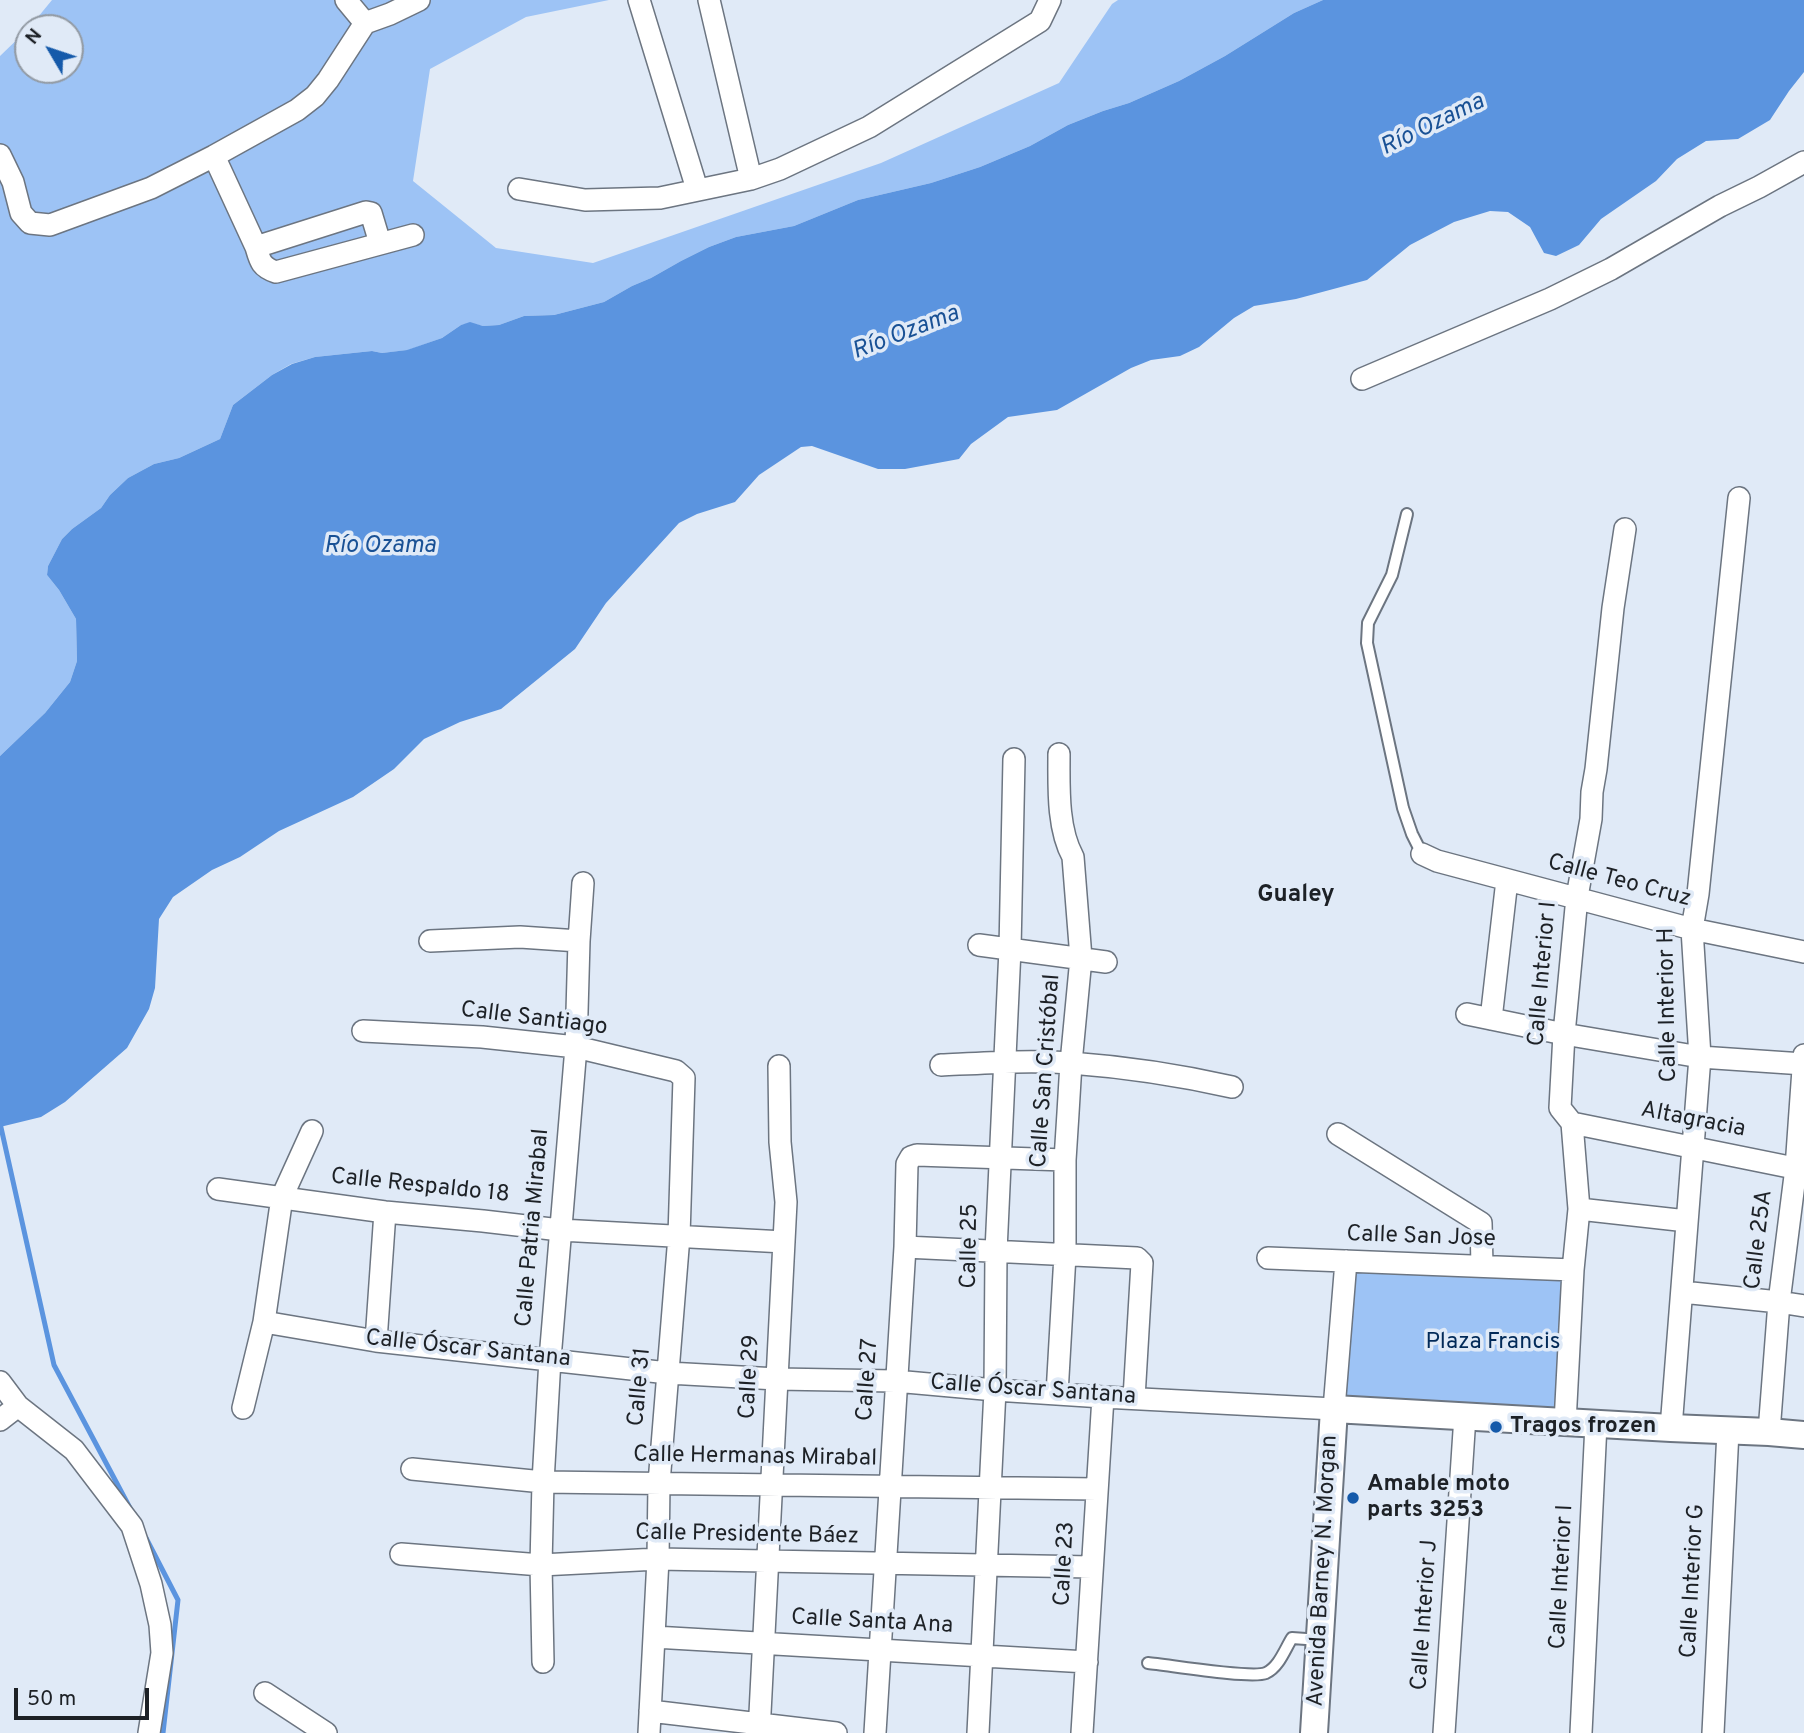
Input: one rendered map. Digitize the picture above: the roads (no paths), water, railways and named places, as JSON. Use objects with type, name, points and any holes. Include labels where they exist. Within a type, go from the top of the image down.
[{"type":"street","points":[[346,0],[365,23]]},
{"type":"street","points":[[0,155],[13,182],[20,213],[30,223],[50,225],[151,188],[297,110],[315,96],[328,80],[365,23],[419,0]]},
{"type":"street","points":[[639,0],[697,189]]},
{"type":"street","points":[[709,0],[751,179]]},
{"type":"street","points":[[519,189],[585,200],[660,198],[751,179],[780,169],[869,127],[1040,21],[1050,0]]},
{"type":"street","points":[[214,156],[261,263],[267,269],[276,272],[413,235]]},
{"type":"street","points":[[1362,379],[1550,299],[1611,269],[1720,206],[1804,162]]},
{"type":"street","points":[[256,247],[366,212],[374,217],[380,243]]},
{"type":"street","name":"Calle Interior H","points":[[1671,1428],[1700,1058],[1692,929],[1698,894],[1739,498]]},
{"type":"street","name":"Calle Interior I","points":[[1565,1423],[1579,1209],[1572,1123],[1560,1108],[1564,1034],[1577,897],[1591,818],[1613,608],[1625,529]]},
{"type":"street","name":"Calle San Cristóbal","points":[[1057,1394],[1065,1255],[1065,1160],[1081,958],[1073,857],[1068,847],[1059,801],[1059,754]]},
{"type":"street","name":"Calle 25","points":[[978,1733],[995,1390],[996,1251],[1006,1062],[1014,759]]},
{"type":"street","name":"Calle Teo Cruz","points":[[1422,854],[1437,861],[1692,929],[1804,952]]},
{"type":"street","points":[[1491,1019],[1507,880]]},
{"type":"street","name":"Calle Patria Mirabal","points":[[543,1662],[543,1482],[550,1359],[576,1047],[583,883]]},
{"type":"street","points":[[430,941],[520,937],[579,941]]},
{"type":"street","points":[[978,945],[1106,962]]},
{"type":"street","points":[[1467,1014],[1700,1058],[1804,1061]]},
{"type":"street","name":"Calle Santiago","points":[[363,1031],[482,1037],[576,1047],[676,1071],[684,1078],[685,1087]]},
{"type":"street","name":"Calle 25A","points":[[1769,1432],[1779,1302],[1800,1169],[1804,1061]]},
{"type":"street","points":[[941,1065],[1071,1063],[1195,1078],[1232,1087]]},
{"type":"street","name":"Calle 29","points":[[759,1729],[786,1202],[780,1142],[779,1066]]},
{"type":"street","name":"Calle 31","points":[[649,1733],[659,1559],[659,1483],[679,1236],[685,1087]]},
{"type":"street","name":"Altagracia","points":[[1572,1123],[1800,1169]]},
{"type":"street","points":[[243,1408],[264,1322],[282,1197],[312,1131]]},
{"type":"street","points":[[1338,1134],[1481,1223],[1482,1266]]},
{"type":"street","name":"Calle 27","points":[[875,1733],[905,1247],[907,1164],[911,1157],[917,1155],[1000,1157]]},
{"type":"street","points":[[1000,1157],[1065,1160]]},
{"type":"street","name":"Calle Respaldo 18","points":[[218,1189],[386,1212],[560,1230],[784,1242]]},
{"type":"street","points":[[1579,1209],[1687,1221]]},
{"type":"street","points":[[376,1341],[386,1212]]},
{"type":"street","points":[[905,1247],[1137,1258],[1142,1263],[1134,1398]]},
{"type":"street","name":"Calle San Jose","points":[[1268,1258],[1573,1270]]},
{"type":"street","points":[[1334,1409],[1346,1261]]},
{"type":"street","points":[[1682,1292],[1804,1306]]},
{"type":"street","name":"Calle Óscar Santana","points":[[264,1322],[376,1341],[668,1373],[777,1379],[895,1381],[1103,1397],[1804,1435]]},
{"type":"street","points":[[0,1382],[18,1406],[74,1450],[132,1526],[151,1584],[160,1625],[162,1653],[149,1733]]},
{"type":"street","name":"Calle 23","points":[[1082,1733],[1103,1397]]},
{"type":"street","points":[[0,1420],[18,1406]]},
{"type":"street","name":"Avenida Barney N. Morgan","points":[[1314,1733],[1334,1409]]},
{"type":"street","name":"Calle Interior J","points":[[1444,1733],[1465,1416]]},
{"type":"street","name":"Calle Interior I","points":[[1581,1733],[1596,1424]]},
{"type":"street","name":"Calle Interior G","points":[[1713,1733],[1728,1431]]},
{"type":"street","name":"Calle Hermanas Mirabal","points":[[412,1469],[543,1482],[1097,1489]]},
{"type":"street","name":"Calle Presidente Báez","points":[[401,1554],[541,1564],[659,1559],[1092,1567]]},
{"type":"street","name":"Calle Santa Ana","points":[[654,1637],[1087,1662]]},
{"type":"street","points":[[265,1693],[326,1733]]},
{"type":"street","points":[[650,1711],[759,1729],[836,1733]]},
{"type":"lane","points":[[1407,514],[1392,575],[1368,623],[1367,643],[1403,808],[1422,854]]},
{"type":"lane","points":[[1148,1663],[1245,1674],[1266,1673],[1276,1665],[1292,1638],[1320,1640]]},
{"type":"water","name":"Río Ozama","points":[[1323,0],[1804,0],[1804,72],[1770,120],[1738,139],[1706,141],[1677,159],[1656,181],[1601,219],[1579,245],[1556,256],[1544,253],[1530,227],[1508,212],[1490,211],[1454,222],[1410,245],[1367,280],[1296,299],[1254,306],[1234,318],[1199,347],[1180,356],[1151,360],[1131,368],[1057,410],[1008,417],[971,444],[959,459],[905,469],[878,469],[812,446],[801,447],[759,475],[735,502],[697,514],[679,523],[606,603],[575,649],[501,709],[460,722],[424,739],[394,769],[353,797],[279,831],[240,857],[212,870],[173,897],[159,919],[155,988],[149,1009],[127,1048],[65,1102],[41,1117],[0,1127],[0,756],[45,713],[70,682],[77,661],[76,619],[47,575],[48,566],[62,539],[101,508],[128,478],[154,464],[179,458],[220,439],[233,405],[272,375],[292,364],[315,357],[407,350],[442,338],[470,322],[483,326],[499,325],[524,316],[554,315],[604,302],[709,247],[736,237],[794,226],[858,200],[931,183],[980,167],[1030,146],[1068,125],[1179,81],[1294,13]]},
{"type":"waterway","points":[[0,1123],[54,1365],[130,1508]]},
{"type":"waterway","points":[[146,1538],[178,1600],[163,1733]]},
{"type":"place","name":"Tragos frozen","points":[[1496,1427]]},
{"type":"place","name":"Amable moto parts 3253","points":[[1353,1498]]},
{"type":"district","name":"Gualey","points":[[1296,896]]},
{"type":"park label","name":"Plaza Francis","points":[[1493,1343]]}]
